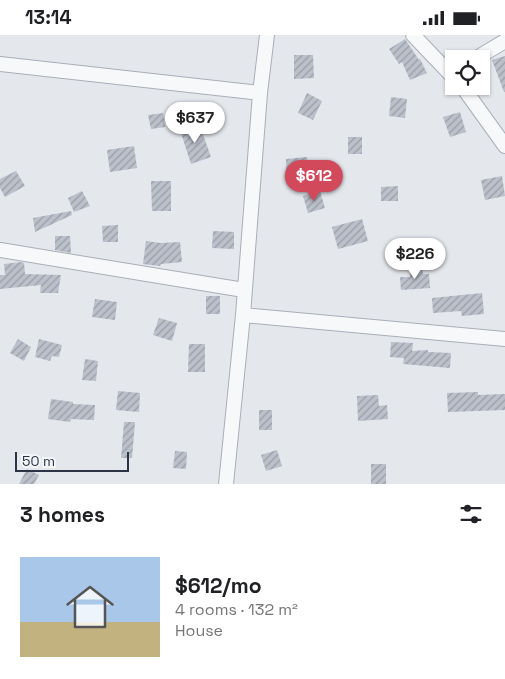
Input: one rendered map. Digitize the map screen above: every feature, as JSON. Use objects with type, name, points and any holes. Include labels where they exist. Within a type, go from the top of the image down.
[{"type":"street","points":[[226,484],[243,315],[260,93],[267,35]]},
{"type":"street","points":[[413,35],[445,66]]},
{"type":"street","points":[[490,50],[505,41]]},
{"type":"street","points":[[0,64],[260,93]]},
{"type":"street","points":[[468,95],[505,146]]},
{"type":"street","points":[[0,250],[244,290]]},
{"type":"street","points":[[243,315],[505,339]]},
{"type":"building","points":[[405,39],[420,59],[427,73],[410,80],[402,62],[399,64],[389,49]]},
{"type":"building","points":[[294,55],[313,55],[314,78],[294,79]]},
{"type":"building","points":[[505,56],[505,92],[504,92],[492,60]]},
{"type":"building","points":[[307,93],[322,101],[313,120],[298,113]]},
{"type":"building","points":[[391,97],[407,99],[405,118],[389,116]]},
{"type":"building","points":[[460,112],[466,132],[450,137],[443,117]]},
{"type":"building","points":[[163,113],[165,127],[151,129],[148,115]]},
{"type":"building","points":[[199,123],[211,157],[191,164],[180,130]]},
{"type":"building","points":[[348,137],[362,137],[362,154],[348,154]]},
{"type":"building","points":[[134,146],[137,168],[110,172],[107,150]]},
{"type":"building","points":[[307,157],[310,182],[287,184],[286,159]]},
{"type":"building","points":[[16,171],[25,186],[5,197],[0,188],[0,179]]},
{"type":"building","points":[[502,176],[505,196],[485,200],[481,180]]},
{"type":"building","points":[[151,181],[171,181],[171,211],[152,211]]},
{"type":"building","points":[[398,186],[398,201],[381,201],[381,187]]},
{"type":"building","points":[[82,191],[90,206],[74,212],[68,198]]},
{"type":"building","points":[[320,191],[325,208],[308,213],[303,196]]},
{"type":"building","points":[[71,211],[72,215],[35,232],[33,218]]},
{"type":"building","points":[[362,219],[368,241],[338,249],[332,227]]},
{"type":"building","points":[[118,225],[118,242],[103,242],[102,226]]},
{"type":"building","points":[[213,231],[234,232],[234,249],[212,248]]},
{"type":"building","points":[[55,236],[70,236],[71,253],[55,250]]},
{"type":"building","points":[[146,241],[161,243],[180,242],[182,262],[161,264],[160,266],[143,264]]},
{"type":"building","points":[[24,263],[25,274],[61,275],[58,293],[40,293],[41,285],[0,289],[0,275],[5,275],[4,264]]},
{"type":"building","points":[[422,268],[423,274],[429,274],[430,288],[401,290],[400,277],[410,277],[410,269]]},
{"type":"building","points":[[482,293],[484,314],[462,316],[461,311],[433,313],[432,298]]},
{"type":"building","points":[[206,296],[220,296],[220,314],[206,314]]},
{"type":"building","points":[[95,299],[117,302],[115,320],[92,317]]},
{"type":"building","points":[[159,318],[177,323],[172,341],[153,335]]},
{"type":"building","points":[[18,339],[31,347],[24,361],[10,353]]},
{"type":"building","points":[[39,339],[62,345],[59,357],[52,356],[50,361],[35,357]]},
{"type":"building","points":[[391,342],[413,343],[412,351],[428,350],[428,352],[451,353],[450,368],[403,364],[404,358],[390,357]]},
{"type":"building","points":[[189,344],[205,344],[205,372],[188,372]]},
{"type":"building","points":[[85,359],[98,361],[96,381],[82,380]]},
{"type":"building","points":[[118,391],[140,393],[139,412],[116,410]]},
{"type":"building","points":[[478,392],[478,395],[505,394],[505,410],[448,412],[447,393]]},
{"type":"building","points":[[378,395],[379,406],[387,405],[388,419],[358,421],[357,396]]},
{"type":"building","points":[[51,399],[73,402],[73,404],[95,405],[94,420],[71,419],[70,422],[48,419]]},
{"type":"building","points":[[259,410],[272,410],[272,430],[259,430]]},
{"type":"building","points":[[124,422],[135,422],[132,458],[121,458]]},
{"type":"building","points":[[277,450],[282,466],[266,471],[261,455]]},
{"type":"building","points":[[175,451],[187,452],[186,469],[173,468]]},
{"type":"building","points":[[371,464],[386,464],[386,484],[371,484]]},
{"type":"building","points":[[27,469],[39,475],[34,484],[19,484]]}]
